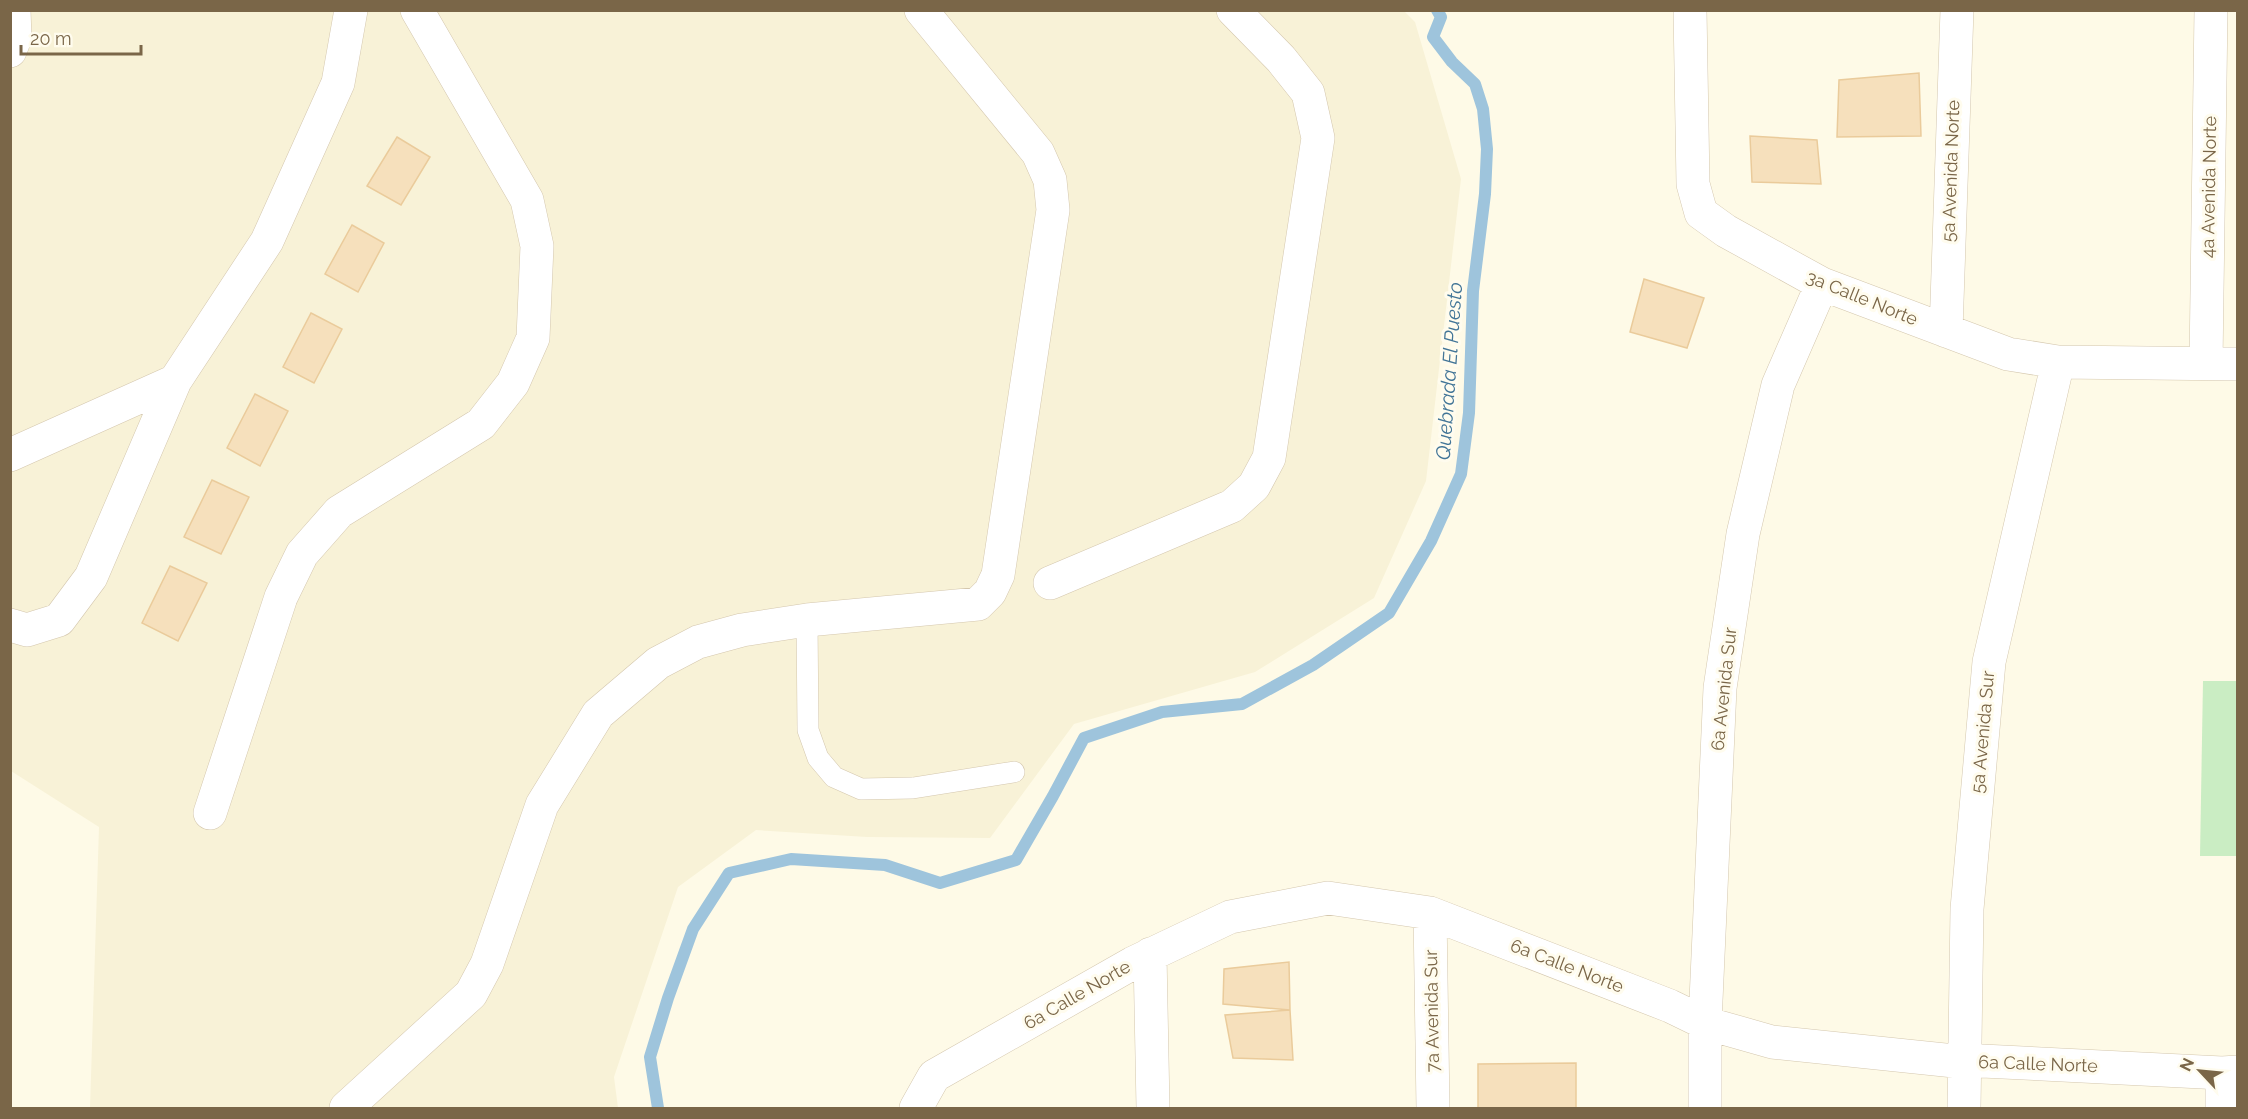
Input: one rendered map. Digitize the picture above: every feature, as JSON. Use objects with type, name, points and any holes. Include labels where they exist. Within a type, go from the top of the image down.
[{"type":"street","points":[[10,51],[15,38],[14,10]]},
{"type":"street","points":[[10,625],[27,630],[59,620],[91,577],[175,381],[267,241],[338,83],[351,10]]},
{"type":"street","points":[[210,813],[281,597],[302,554],[339,512],[481,424],[513,383],[533,338],[537,246],[527,200],[417,10]]},
{"type":"street","points":[[346,1108],[471,994],[487,964],[542,805],[598,714],[658,663],[698,642],[742,630],[807,620],[978,604],[990,592],[998,575],[1053,210],[1050,180],[1038,153],[921,10]]},
{"type":"street","points":[[1050,583],[1232,506],[1254,486],[1269,458],[1318,138],[1308,93],[1281,59],[1233,10]]},
{"type":"street","name":"3a Calle Norte","points":[[1690,10],[1693,184],[1701,213],[1726,231],[1822,284],[2008,354],[2058,362],[2222,364]]},
{"type":"street","name":"5a Avenida Norte","points":[[1946,331],[1957,10]]},
{"type":"street","name":"4a Avenida Norte","points":[[2211,10],[2222,364]]},
{"type":"street","name":"6a Avenida Sur","points":[[1706,1108],[1705,1023],[1720,688],[1743,534],[1778,385],[1822,284]]},
{"type":"street","name":"5a Avenida Sur","points":[[1964,1108],[1967,909],[1989,662],[2058,362]]},
{"type":"street","points":[[10,455],[175,381]]},
{"type":"street","name":"6a Calle Norte","points":[[916,1108],[934,1076],[1150,954],[1230,917],[1328,898],[1430,913],[1670,1006],[1705,1023],[1772,1042],[1964,1062],[2075,1064],[2230,1072]]},
{"type":"street","name":"7a Avenida Sur","points":[[1430,913],[1433,1108]]},
{"type":"street","points":[[1150,954],[1153,1108]]},
{"type":"street","points":[[2222,1108],[2230,1072]]},
{"type":"lane","points":[[807,620],[808,730],[818,758],[834,777],[861,789],[913,788],[1014,772]]},
{"type":"shaded area","points":[[10,11],[1404,11],[1415,22],[1461,179],[1426,481],[1374,598],[1255,672],[1074,724],[990,838],[867,837],[756,830],[678,887],[614,1077],[618,1108],[90,1108],[99,827],[11,771]]},
{"type":"green space","points":[[2203,681],[2237,681],[2237,856],[2200,856]]},
{"type":"building","points":[[1919,73],[1921,136],[1837,137],[1839,80]]},
{"type":"building","points":[[1750,136],[1817,140],[1821,184],[1752,182]]},
{"type":"building","points":[[397,137],[430,157],[401,205],[367,186]]},
{"type":"building","points":[[352,225],[384,243],[358,292],[325,274]]},
{"type":"building","points":[[1644,279],[1704,298],[1687,348],[1630,332]]},
{"type":"building","points":[[311,313],[342,329],[314,383],[283,367]]},
{"type":"building","points":[[255,394],[288,411],[260,466],[227,448]]},
{"type":"building","points":[[212,480],[249,497],[221,554],[184,537]]},
{"type":"building","points":[[170,566],[207,583],[178,641],[142,623]]},
{"type":"building","points":[[1289,962],[1290,1010],[1223,1004],[1224,969]]},
{"type":"building","points":[[1290,1010],[1293,1060],[1233,1058],[1225,1015]]},
{"type":"building","points":[[1576,1063],[1576,1108],[1478,1108],[1478,1064]]},
{"type":"waterway","name":"Quebrada El Puesto","points":[[658,1108],[650,1057],[693,929],[729,873],[791,859],[885,865],[940,883],[1016,860],[1084,738],[1162,712],[1242,704],[1313,665],[1389,613],[1431,541],[1461,474],[1469,413],[1473,291],[1485,194],[1487,149],[1483,109],[1475,84],[1452,62],[1433,37],[1441,17],[1437,10]]}]
